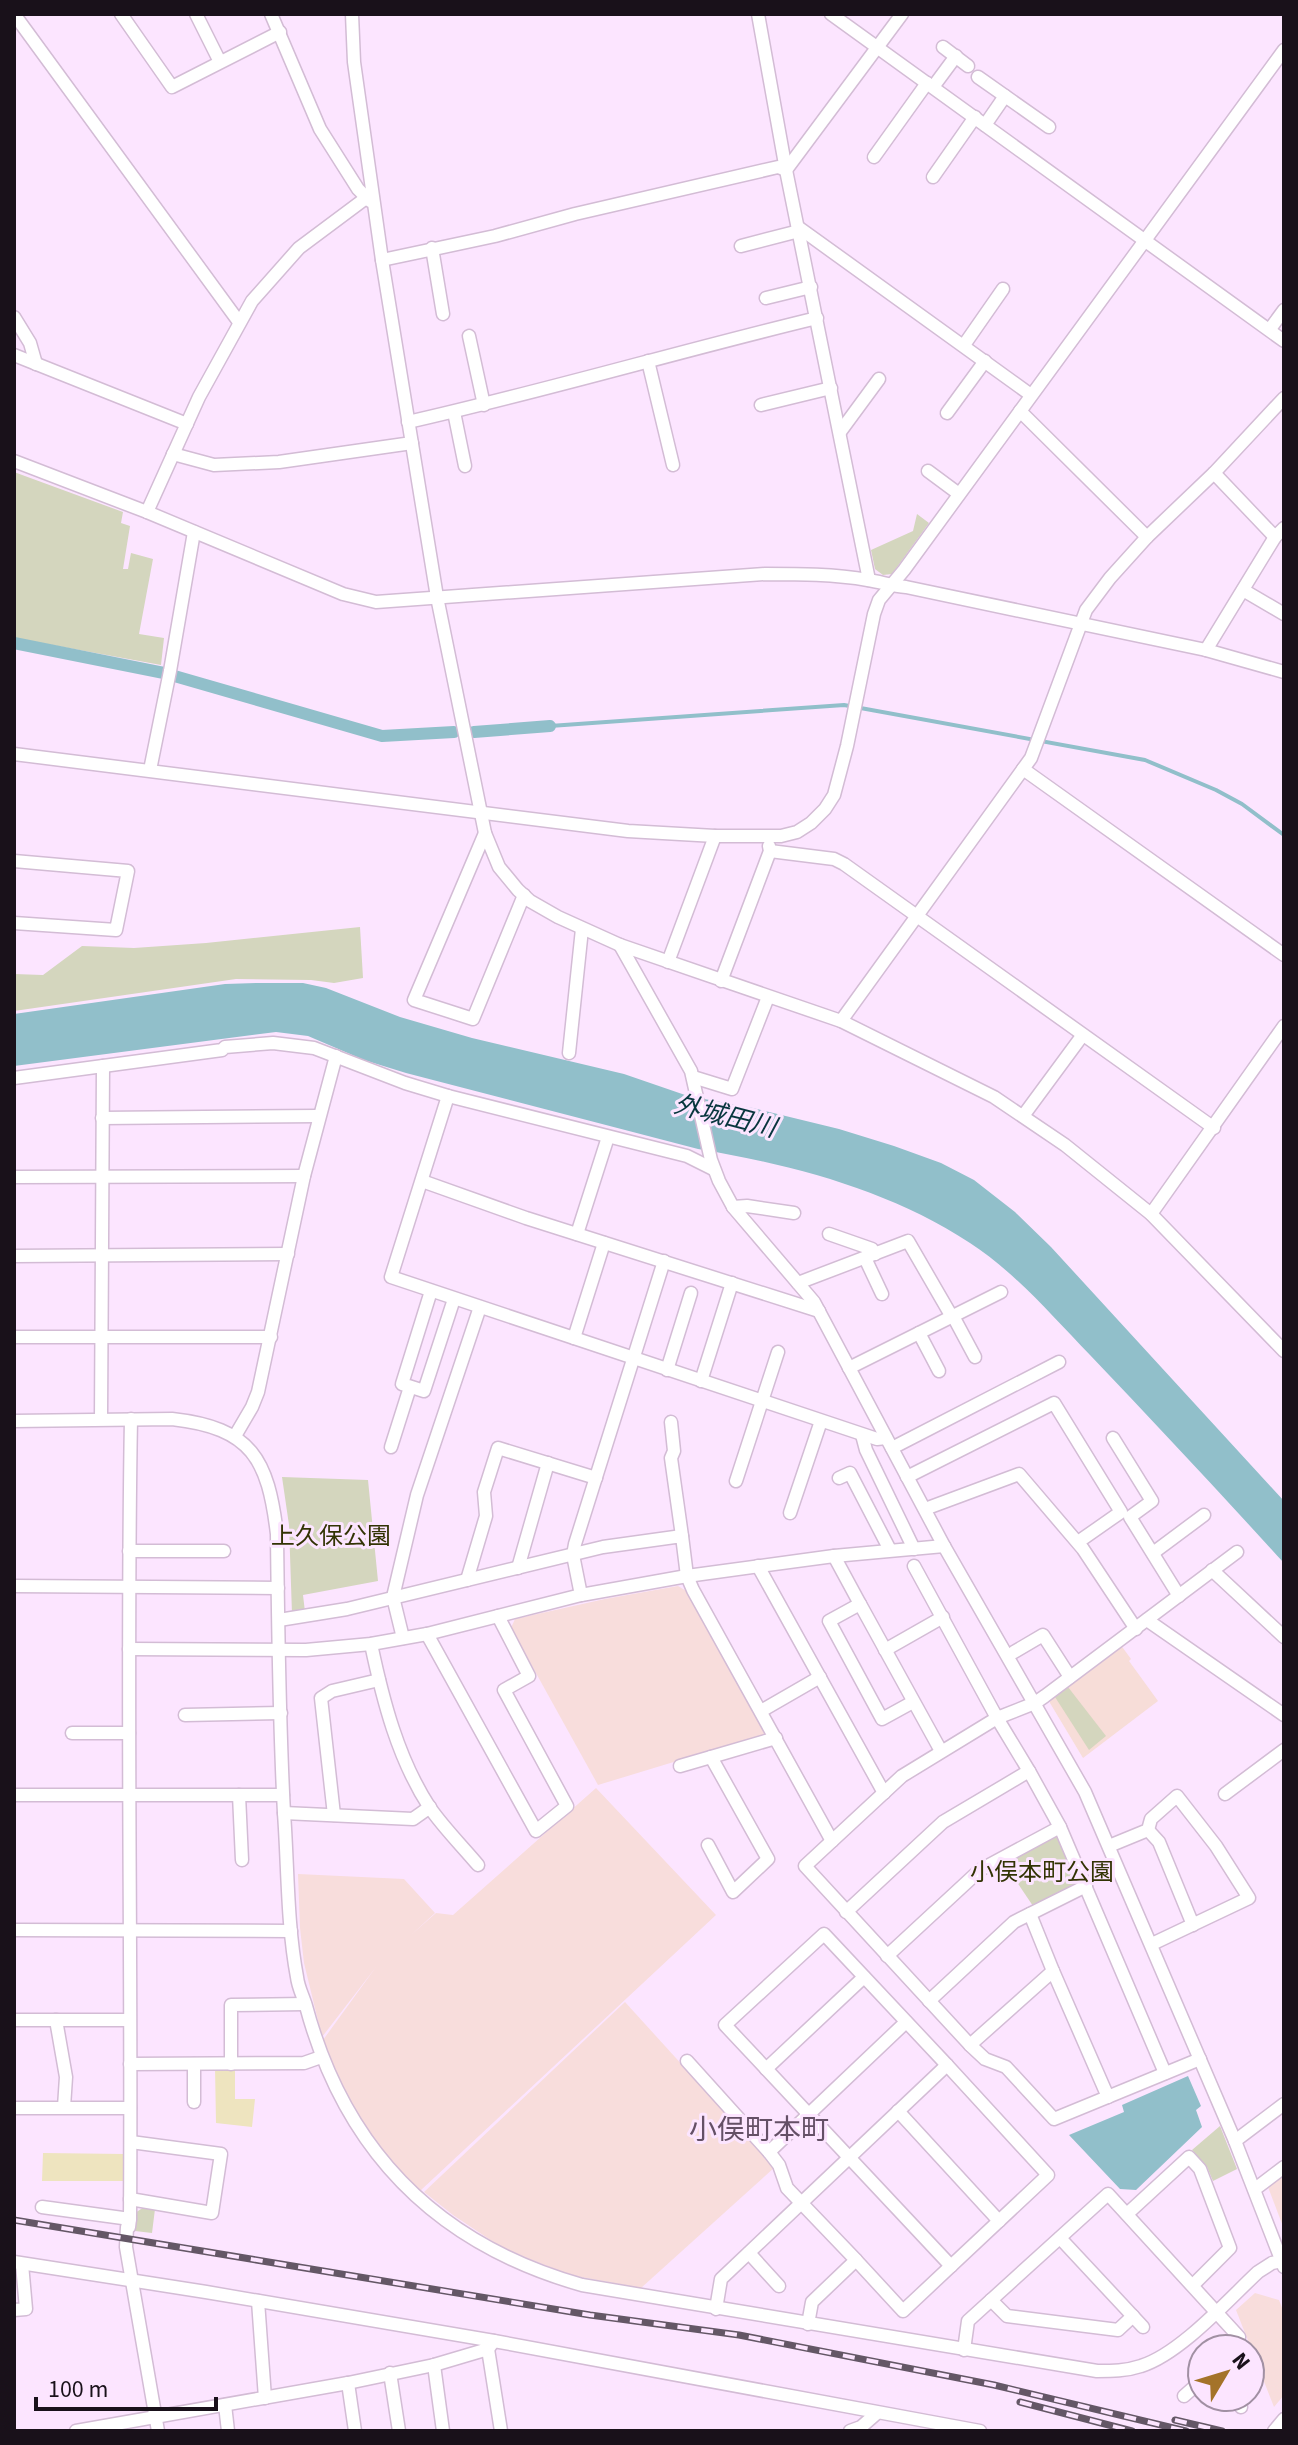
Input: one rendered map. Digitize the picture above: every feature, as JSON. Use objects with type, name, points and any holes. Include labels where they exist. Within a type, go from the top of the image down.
[{"type":"street","points":[[121,14],[172,87],[280,32]]},
{"type":"street","points":[[196,14],[220,62]]},
{"type":"street","points":[[271,14],[320,129],[370,202]]},
{"type":"street","points":[[352,14],[354,62],[370,202],[437,597],[485,833],[499,867],[524,895],[582,929],[721,981],[841,1021],[994,1097],[1097,1169],[1151,1214],[1284,1351]]},
{"type":"street","points":[[758,14],[786,170],[869,580]]},
{"type":"street","points":[[831,14],[1284,341]]},
{"type":"street","points":[[786,170],[902,14]]},
{"type":"street","points":[[18,16],[239,322]]},
{"type":"street","points":[[943,47],[968,66]]},
{"type":"street","points":[[721,981],[769,844],[811,823],[834,795],[876,605],[1284,50]]},
{"type":"street","points":[[874,157],[956,56]]},
{"type":"street","points":[[978,77],[1049,127]]},
{"type":"street","points":[[933,177],[1005,96]]},
{"type":"street","points":[[382,260],[495,236],[575,214],[778,167],[786,170]]},
{"type":"street","points":[[147,512],[199,397],[252,301],[299,248],[370,202]]},
{"type":"street","points":[[741,246],[798,229]]},
{"type":"street","points":[[798,229],[1031,395]]},
{"type":"street","points":[[432,248],[443,314]]},
{"type":"street","points":[[766,298],[811,287]]},
{"type":"street","points":[[964,345],[1003,289]]},
{"type":"street","points":[[1270,329],[1284,310]]},
{"type":"street","points":[[14,317],[30,343],[36,364]]},
{"type":"street","points":[[408,422],[817,318]]},
{"type":"street","points":[[469,336],[484,405]]},
{"type":"street","points":[[14,355],[187,424]]},
{"type":"street","points":[[648,361],[673,465]]},
{"type":"street","points":[[947,413],[985,361]]},
{"type":"street","points":[[840,432],[879,379]]},
{"type":"street","points":[[761,405],[831,388]]},
{"type":"street","points":[[841,1021],[1023,769],[1040,735],[1086,610],[1147,537],[1214,473],[1284,398]]},
{"type":"street","points":[[1020,411],[1147,537]]},
{"type":"street","points":[[454,412],[465,466]]},
{"type":"street","points":[[173,454],[214,465],[279,462],[412,443]]},
{"type":"street","points":[[14,461],[361,600],[385,603],[765,574],[812,574],[906,587],[1206,650],[1284,672]]},
{"type":"street","points":[[928,471],[959,494]]},
{"type":"street","points":[[1206,650],[1280,533],[1214,473]]},
{"type":"street","points":[[150,770],[194,532]]},
{"type":"street","points":[[1243,590],[1284,614]]},
{"type":"street","points":[[14,754],[481,814],[628,831],[715,836],[834,859],[1214,1128]]},
{"type":"street","points":[[1023,769],[1284,955]]},
{"type":"street","points":[[485,833],[414,1000],[473,1019],[524,895]]},
{"type":"street","points":[[668,962],[715,836]]},
{"type":"street","points":[[14,861],[128,871],[116,930],[14,923]]},
{"type":"street","points":[[569,1053],[582,929]]},
{"type":"street","points":[[14,1421],[194,1421],[235,1436],[254,1456],[268,1481],[277,1534],[283,1795],[297,1979],[321,2057],[352,2120],[379,2157],[424,2204],[465,2234],[504,2257],[559,2279],[611,2291],[1083,2370],[1129,2369],[1148,2364],[1167,2353],[1258,2272],[1272,2263],[1283,2264],[1235,2141],[1085,1792],[944,1546],[819,1311],[733,1207],[712,1164],[694,1080],[620,945]]},
{"type":"street","points":[[694,1080],[732,1089],[768,997]]},
{"type":"street","points":[[1151,1214],[1284,1026]]},
{"type":"street","points":[[1023,1116],[1082,1036]]},
{"type":"street","points":[[14,1078],[222,1050],[225,1047],[273,1043],[314,1048],[448,1096],[712,1164]]},
{"type":"street","points":[[235,1436],[258,1392],[304,1176],[336,1056]]},
{"type":"street","points":[[101,1419],[103,1066]]},
{"type":"street","points":[[448,1096],[391,1277],[889,1443],[1059,1362]]},
{"type":"street","points":[[102,1118],[318,1116]]},
{"type":"street","points":[[577,1234],[608,1137]]},
{"type":"street","points":[[14,1177],[304,1176]]},
{"type":"street","points":[[422,1181],[819,1311]]},
{"type":"street","points":[[733,1207],[794,1213]]},
{"type":"street","points":[[829,1234],[872,1249],[870,1256],[882,1294]]},
{"type":"street","points":[[798,1283],[908,1241],[975,1357]]},
{"type":"street","points":[[574,1338],[604,1243]]},
{"type":"street","points":[[14,1256],[288,1254]]},
{"type":"street","points":[[581,1595],[573,1555],[664,1261]]},
{"type":"street","points":[[701,1381],[732,1283]]},
{"type":"street","points":[[431,1291],[402,1384],[410,1387],[424,1391],[454,1299]]},
{"type":"street","points":[[849,1368],[1001,1292]]},
{"type":"street","points":[[667,1370],[691,1293]]},
{"type":"street","points":[[403,1638],[393,1597],[417,1495],[480,1307]]},
{"type":"street","points":[[919,1333],[939,1371]]},
{"type":"street","points":[[14,1337],[271,1337]]},
{"type":"street","points":[[736,1481],[778,1352]]},
{"type":"street","points":[[391,1447],[410,1387]]},
{"type":"street","points":[[907,1477],[1054,1403],[1121,1512],[1078,1542]]},
{"type":"street","points":[[131,1419],[128,1795],[131,2142],[130,2219],[126,2247],[158,2431]]},
{"type":"street","points":[[790,1513],[821,1421]]},
{"type":"street","points":[[671,1422],[674,1451],[671,1458],[687,1576],[832,1841]]},
{"type":"street","points":[[862,1435],[866,1450],[914,1549]]},
{"type":"street","points":[[1113,1438],[1152,1501],[1130,1517],[1179,1596]]},
{"type":"street","points":[[467,1580],[486,1516],[484,1492],[498,1448],[596,1478]]},
{"type":"street","points":[[518,1568],[548,1463]]},
{"type":"street","points":[[839,1478],[850,1473],[890,1550]]},
{"type":"street","points":[[925,1509],[1019,1474],[1078,1542],[1136,1629]]},
{"type":"street","points":[[1153,1553],[1204,1515]]},
{"type":"street","points":[[279,1620],[347,1609],[603,1547],[682,1536]]},
{"type":"street","points":[[129,1649],[334,1649],[427,1634],[581,1595],[687,1576],[834,1556],[944,1546]]},
{"type":"street","points":[[129,1551],[224,1551]]},
{"type":"street","points":[[1200,2059],[1054,2119],[1006,2067],[985,2059],[970,2045],[805,1866],[902,1776],[997,1718],[1035,1703],[1237,1552]]},
{"type":"street","points":[[834,1556],[941,1751]]},
{"type":"street","points":[[758,1566],[884,1793]]},
{"type":"street","points":[[914,1566],[1060,1827],[1165,2073]]},
{"type":"street","points":[[1212,1570],[1284,1637]]},
{"type":"street","points":[[14,1586],[278,1588]]},
{"type":"street","points":[[860,1604],[829,1621],[836,1635],[882,1719],[913,1702]]},
{"type":"street","points":[[427,1634],[536,1831],[567,1806],[504,1690],[529,1676],[498,1616]]},
{"type":"street","points":[[885,1650],[943,1617]]},
{"type":"street","points":[[1147,1620],[1284,1715]]},
{"type":"street","points":[[1014,1652],[1043,1635],[1070,1677]]},
{"type":"street","points":[[371,1644],[397,1744],[430,1807],[478,1865]]},
{"type":"street","points":[[761,1711],[820,1677]]},
{"type":"street","points":[[334,1815],[321,1698],[332,1691],[379,1680]]},
{"type":"street","points":[[185,1715],[281,1713]]},
{"type":"street","points":[[72,1733],[129,1733]]},
{"type":"street","points":[[680,1766],[776,1738]]},
{"type":"street","points":[[1225,1794],[1284,1750]]},
{"type":"street","points":[[708,1845],[733,1892],[768,1859],[711,1757]]},
{"type":"street","points":[[846,1912],[943,1822],[1029,1771]]},
{"type":"street","points":[[14,1795],[283,1795]]},
{"type":"street","points":[[239,1795],[242,1860]]},
{"type":"street","points":[[1148,1830],[1151,1819],[1177,1796],[1216,1846],[1249,1898],[1152,1944]]},
{"type":"street","points":[[284,1813],[413,1819],[430,1807]]},
{"type":"street","points":[[887,1956],[980,1870],[1060,1827]]},
{"type":"street","points":[[1109,1846],[1148,1830]]},
{"type":"street","points":[[1148,1830],[1159,1842],[1193,1925]]},
{"type":"street","points":[[929,2001],[1014,1922],[1086,1886]]},
{"type":"street","points":[[1030,1914],[1108,2097]]},
{"type":"street","points":[[14,1930],[291,1931]]},
{"type":"street","points":[[687,2061],[769,2152],[779,2165],[787,2188],[903,2311],[951,2266],[999,2221],[1048,2175],[824,1934],[725,2025],[951,2266]]},
{"type":"street","points":[[970,2045],[1053,1971]]},
{"type":"street","points":[[766,2069],[864,1977]]},
{"type":"street","points":[[231,2064],[231,2005],[305,2004]]},
{"type":"street","points":[[14,2020],[129,2020]]},
{"type":"street","points":[[56,2020],[66,2077],[64,2107]]},
{"type":"street","points":[[769,2152],[906,2022]]},
{"type":"street","points":[[130,2064],[304,2063],[321,2057]]},
{"type":"street","points":[[194,2064],[194,2102]]},
{"type":"street","points":[[716,2309],[721,2279],[947,2065]]},
{"type":"street","points":[[1235,2141],[1284,2104]]},
{"type":"street","points":[[14,2108],[130,2108]]},
{"type":"street","points":[[898,2111],[999,2221]]},
{"type":"street","points":[[130,2199],[212,2213],[221,2154],[131,2142]]},
{"type":"street","points":[[1127,2214],[1189,2157],[1200,2169],[1230,2248],[1193,2285]]},
{"type":"street","points":[[1255,2189],[1284,2167]]},
{"type":"street","points":[[964,2350],[968,2321],[1108,2194],[1235,2333]]},
{"type":"street","points":[[42,2207],[130,2219]]},
{"type":"street","points":[[1060,2238],[1143,2327]]},
{"type":"street","points":[[749,2253],[779,2286]]},
{"type":"street","points":[[808,2324],[812,2302],[856,2260]]},
{"type":"street","points":[[14,2310],[26,2309],[18,2263],[258,2301],[877,2413],[922,2426],[980,2431]]},
{"type":"street","points":[[991,2300],[1007,2316],[1118,2330],[1133,2316]]},
{"type":"street","points":[[258,2301],[265,2398]]},
{"type":"street","points":[[76,2431],[114,2428],[156,2416],[348,2383],[434,2365],[491,2345]]},
{"type":"street","points":[[491,2345],[501,2431]]},
{"type":"street","points":[[434,2365],[443,2431]]},
{"type":"street","points":[[390,2373],[399,2431]]},
{"type":"street","points":[[348,2383],[355,2431]]},
{"type":"street","points":[[225,2405],[228,2431]]},
{"type":"street","points":[[857,2430],[877,2413]]},
{"type":"street","points":[[1274,2431],[1284,2419]]},
{"type":"shaded area","points":[[678,1586],[688,1592],[766,1734],[598,1785],[511,1628],[515,1619]]},
{"type":"shaded area","points":[[1120,1644],[1158,1701],[1083,1758],[1050,1703],[1050,1698]]},
{"type":"shaded area","points":[[596,1788],[716,1915],[420,2191],[381,2151],[338,2083],[323,2040],[376,1967],[322,2037],[304,1963],[298,1874],[404,1879],[435,1913],[411,1935],[436,1913],[453,1915]]},
{"type":"shaded area","points":[[625,2002],[775,2167],[641,2288],[570,2275],[527,2258],[498,2245],[424,2192]]},
{"type":"shaded area","points":[[1284,2174],[1284,2229],[1268,2187]]},
{"type":"shaded area","points":[[1255,2293],[1279,2300],[1284,2313],[1284,2395],[1274,2407],[1266,2387],[1266,2333],[1245,2333],[1236,2310]]},
{"type":"green space","points":[[14,472],[123,512],[121,523],[130,526],[123,569],[128,569],[131,553],[153,559],[139,634],[164,638],[161,665],[14,638]]},
{"type":"green space","points":[[917,514],[929,523],[892,574],[883,575],[875,569],[871,550],[913,531]]},
{"type":"green space","points":[[360,927],[363,978],[334,983],[236,979],[14,1011],[14,974],[43,975],[82,946],[134,948]]},
{"type":"green space","name":"上久保公園","points":[[282,1477],[368,1480],[378,1581],[303,1595],[305,1612],[292,1614],[289,1525]]},
{"type":"green space","points":[[1068,1687],[1106,1736],[1089,1750],[1055,1697]]},
{"type":"green space","name":"小俣本町公園","points":[[1054,1836],[1060,1839],[1078,1880],[1073,1886],[1033,1906],[1004,1863]]},
{"type":"green space","points":[[1220,2126],[1237,2169],[1213,2181],[1207,2167],[1192,2150]]},
{"type":"green space","points":[[144,2207],[155,2209],[152,2233],[135,2231],[135,2213]]},
{"type":"sand","points":[[215,2067],[235,2067],[235,2099],[255,2099],[252,2127],[216,2123]]},
{"type":"sand","points":[[43,2153],[125,2154],[126,2181],[42,2181]]},
{"type":"water","name":"外城田川","points":[[303,983],[472,1038],[624,1074],[688,1096],[839,1129],[941,1163],[974,1180],[1015,1212],[1051,1247],[1284,1501],[1284,1563],[1018,1281],[987,1255],[939,1224],[873,1194],[804,1172],[698,1149],[406,1073],[364,1060],[308,1036],[276,1032],[14,1066],[14,1014],[225,984]]},
{"type":"water","points":[[1188,2076],[1201,2106],[1196,2110],[1202,2127],[1136,2190],[1120,2189],[1069,2135],[1124,2112],[1122,2105]]},
{"type":"waterway","points":[[14,643],[164,673],[382,736],[454,732]]},
{"type":"waterway","points":[[550,726],[844,705],[1145,760],[1242,804],[1284,835]]},
{"type":"waterway","points":[[474,732],[550,726]]},
{"type":"railway","points":[[14,2220],[590,2315],[739,2335],[994,2385],[1186,2431]]},
{"type":"railway","points":[[1020,2402],[1132,2431]]},
{"type":"railway","points":[[1175,2420],[1222,2431]]},
{"type":"district","name":"小俣町本町","points":[[759,2130]]}]
